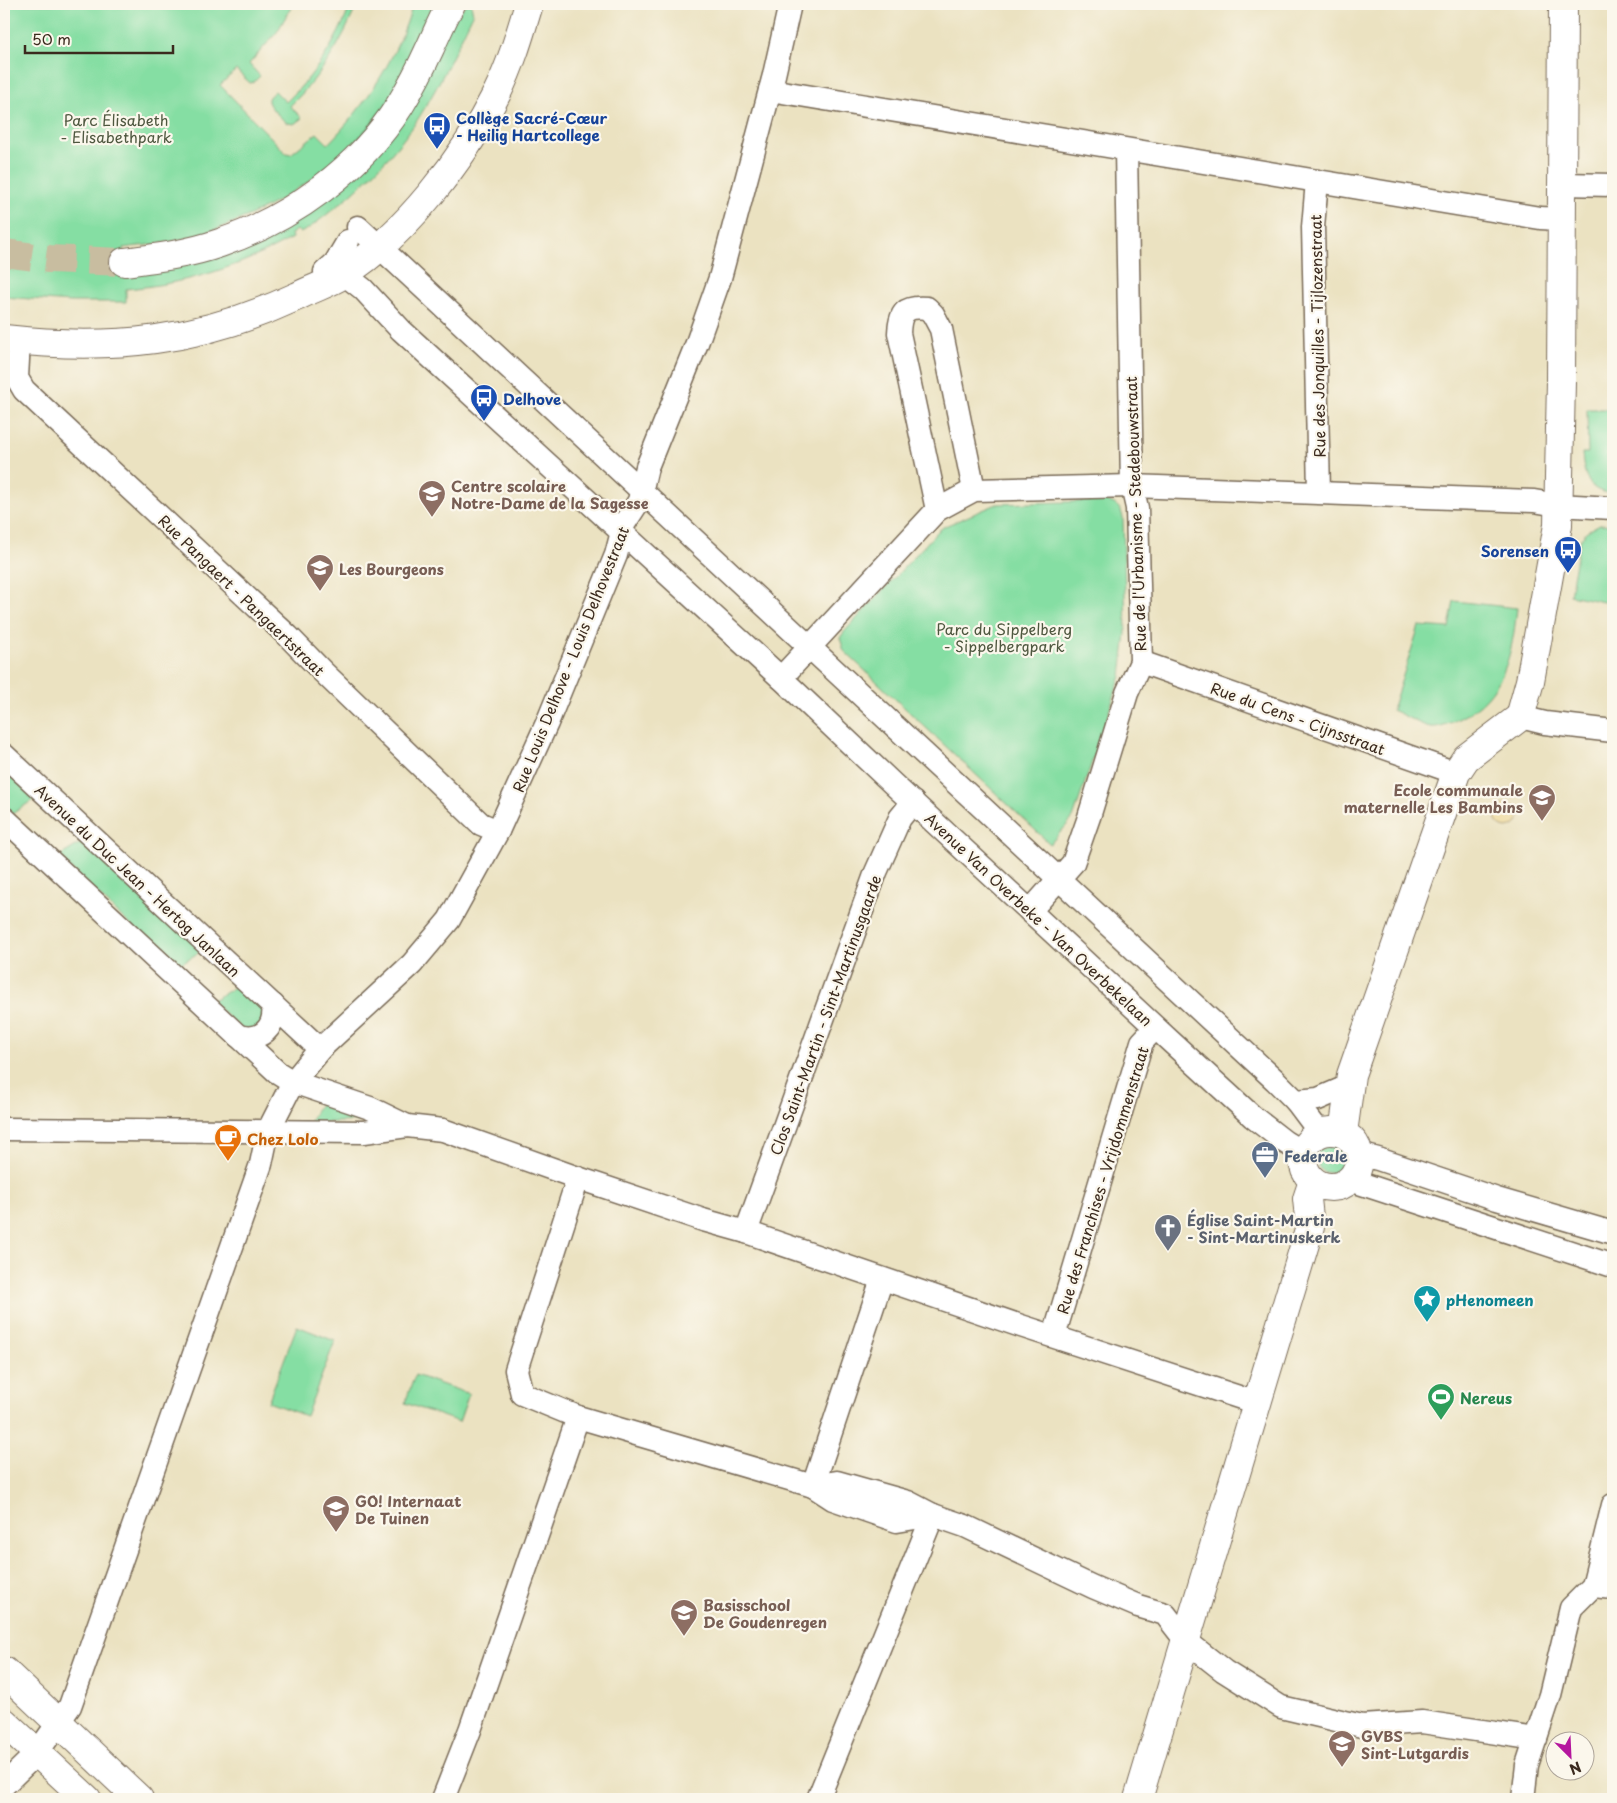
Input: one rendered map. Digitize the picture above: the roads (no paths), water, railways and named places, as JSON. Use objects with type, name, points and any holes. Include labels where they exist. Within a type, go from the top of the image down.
[{"type":"main road","points":[[124,262],[188,252],[250,232],[286,212],[333,180],[357,158],[398,107],[415,79],[451,4]]},
{"type":"main road","points":[[12,340],[58,344],[116,344],[191,334],[239,321],[324,286],[339,269],[381,247],[417,210],[457,159],[498,92],[529,4]]},
{"type":"main road","points":[[1332,1183],[1356,1173],[1359,1164],[1342,1140],[1345,1082],[1456,773],[1466,758],[1520,717],[1530,681],[1556,534],[1561,381],[1563,4]]},
{"type":"main road","points":[[1332,1183],[1304,1168],[1303,1153],[1310,1140],[1316,1135],[1342,1140]]},
{"type":"main road","points":[[1138,1799],[1310,1227],[1328,1205],[1332,1183]]},
{"type":"main road","points":[[4,1671],[139,1799]]},
{"type":"main road","points":[[4,1722],[87,1799]]},
{"type":"street","name":"Rue Louis Delhove - Louis Delhovestraat","points":[[4,1785],[37,1753],[70,1706],[261,1164],[268,1131],[293,1082],[320,1049],[412,964],[450,920],[498,831],[546,723],[616,555],[624,524],[639,501],[647,467],[697,343],[720,278],[770,90],[790,4]]},
{"type":"street","points":[[770,90],[1540,218],[1561,219]]},
{"type":"street","name":"Rue de l'Urbanisme - Stedebouwstraat","points":[[1030,911],[1073,864],[1127,693],[1141,662],[1136,508],[1132,486],[1126,150]]},
{"type":"street","name":"Rue des Jonquilles - Tijlozenstraat","points":[[1317,181],[1313,227],[1319,492]]},
{"type":"street","points":[[1562,184],[1613,185]]},
{"type":"street","points":[[339,269],[353,234],[381,247],[641,489],[687,535],[1296,1101],[1314,1125],[1378,1159],[1497,1199],[1613,1234]]},
{"type":"street","name":"Avenue Van Overbeke - Van Overbekelaan","points":[[339,269],[363,289],[401,330],[781,678],[1253,1117],[1285,1142],[1303,1153]]},
{"type":"street","points":[[937,510],[899,333],[899,318],[905,311],[915,307],[927,308],[933,314],[940,329],[974,490]]},
{"type":"street","name":"Rue Pangaert - Pangaertstraat","points":[[12,340],[18,378],[24,390],[288,636],[481,824],[498,831]]},
{"type":"street","points":[[781,678],[937,510],[974,490],[1132,486],[1534,501],[1557,505],[1613,508]]},
{"type":"street","name":"Rue du Cens - Cijnsstraat","points":[[1141,662],[1456,773]]},
{"type":"street","points":[[1520,717],[1545,723],[1613,731]]},
{"type":"street","name":"Avenue du Duc Jean - Hertog Janlaan","points":[[4,755],[320,1049]]},
{"type":"street","name":"Clos Saint-Martin - Sint-Martinusgaarde","points":[[746,1232],[876,872],[900,818],[913,802]]},
{"type":"street","points":[[4,818],[277,1072],[293,1082],[370,1108],[407,1126]]},
{"type":"street","points":[[238,1036],[246,1038],[264,1033],[270,1026],[274,1016],[273,1005]]},
{"type":"street","name":"Rue des Franchises - Vrijdommenstraat","points":[[1054,1336],[1142,1042],[1156,1028]]},
{"type":"street","points":[[1296,1101],[1318,1099],[1345,1082]]},
{"type":"street","points":[[4,1129],[364,1132],[407,1126],[443,1130],[703,1220],[746,1232],[1020,1326],[1257,1403]]},
{"type":"street","points":[[578,1178],[516,1370],[522,1394],[578,1417],[813,1486],[837,1482],[908,1502],[933,1515],[966,1526],[1138,1606],[1165,1614],[1186,1641],[1224,1671],[1281,1707],[1362,1726],[1422,1722],[1536,1739]]},
{"type":"street","points":[[1332,1183],[1613,1266]]},
{"type":"street","points":[[813,1486],[882,1279]]},
{"type":"street","points":[[443,1799],[470,1730],[578,1417]]},
{"type":"street","points":[[1523,1799],[1527,1765],[1550,1694],[1571,1608],[1603,1587],[1613,1505]]},
{"type":"street","points":[[818,1799],[933,1515]]},
{"type":"tunnel","points":[[4,253],[49,259],[124,262]]},
{"type":"place","name":"Collège Sacré-Cœur - Heilig Hartcollege","points":[[437,150]]},
{"type":"place","name":"Delhove","points":[[484,422]]},
{"type":"place","name":"Centre scolaire Notre-Dame de la Sagesse","points":[[432,518]]},
{"type":"place","name":"Sorensen","points":[[1568,574]]},
{"type":"place","name":"Les Bourgeons","points":[[320,592]]},
{"type":"place","name":"Ecole communale maternelle Les Bambins","points":[[1542,822]]},
{"type":"place","name":"Chez Lolo","points":[[228,1162]]},
{"type":"place","name":"Federale","points":[[1265,1179]]},
{"type":"place","name":"Église Saint-Martin - Sint-Martinuskerk","points":[[1168,1252]]},
{"type":"place","name":"pHenomeen","points":[[1427,1323]]},
{"type":"place","name":"Nereus","points":[[1441,1421]]},
{"type":"place","name":"GO! Internaat De Tuinen","points":[[336,1533]]},
{"type":"place","name":"Basisschool De Goudenregen","points":[[684,1637]]},
{"type":"place","name":"GVBS Sint-Lutgardis","points":[[1342,1768]]},
{"type":"park label","name":"Parc Élisabeth - Elisabethpark","points":[[116,128]]},
{"type":"park label","name":"Parc du Sippelberg - Sippelbergpark","points":[[1004,636]]}]
